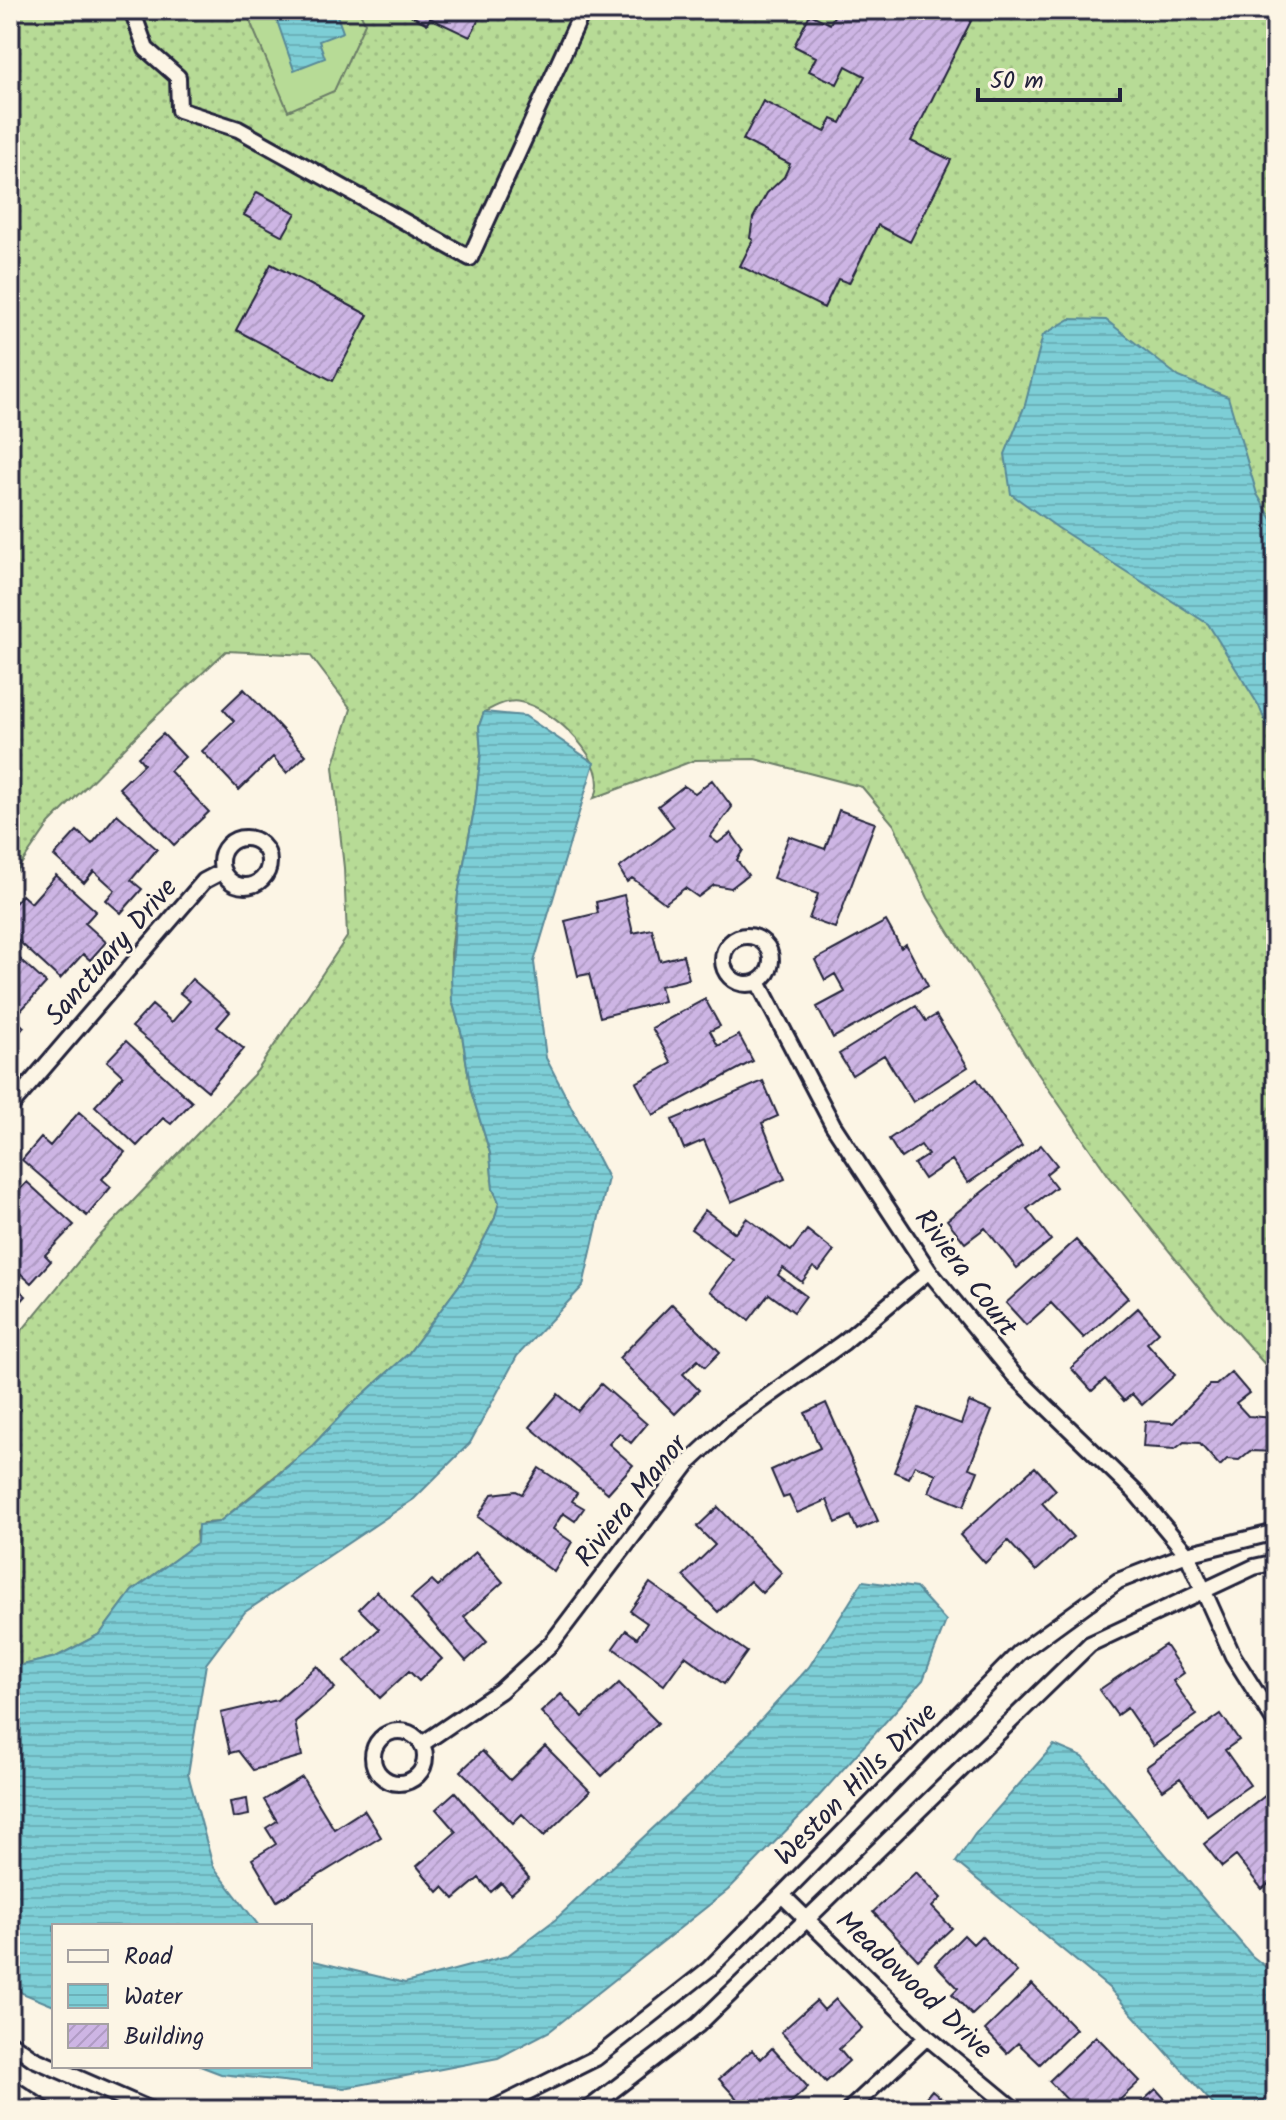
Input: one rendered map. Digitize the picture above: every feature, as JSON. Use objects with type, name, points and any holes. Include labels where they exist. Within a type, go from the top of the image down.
[{"type":"street","points":[[132,10],[146,49],[178,77],[179,110],[238,129],[470,258],[583,10]]},
{"type":"street","name":"Sanctuary Drive","points":[[10,1107],[204,881],[223,871]]},
{"type":"street","name":"Riviera Court","points":[[758,982],[833,1125],[929,1271],[1014,1375],[1135,1492],[1187,1554],[1201,1591],[1233,1656],[1276,1724]]},
{"type":"street","name":"Riviera Manor","points":[[422,1744],[500,1691],[551,1644],[689,1462],[731,1423],[844,1342],[929,1271]]},
{"type":"street","name":"Weston Hills Drive","points":[[491,2110],[596,2058],[709,1969],[1019,1653],[1118,1581],[1187,1554],[1276,1532]]},
{"type":"street","points":[[587,2110],[698,2025],[1090,1644],[1254,1567],[1276,1562]]},
{"type":"street","name":"Meadowood Drive","points":[[782,1895],[927,2037],[1015,2110]]},
{"type":"street","points":[[849,2110],[927,2037]]},
{"type":"street","points":[[10,2042],[34,2059],[52,2067]]},
{"type":"street","points":[[55,2068],[151,2110]]},
{"type":"street","points":[[10,2087],[45,2110]]},
{"type":"green space","points":[[10,10],[1276,10],[1276,1377],[1215,1308],[1108,1175],[1032,1065],[928,898],[894,825],[862,787],[755,759],[695,760],[594,798],[598,784],[595,769],[576,739],[548,714],[533,706],[515,701],[506,703],[484,712],[479,726],[481,753],[475,805],[458,894],[451,953],[452,1000],[462,1035],[471,1091],[490,1153],[493,1189],[499,1202],[495,1218],[463,1280],[408,1354],[349,1407],[313,1445],[219,1522],[203,1523],[196,1532],[197,1543],[132,1591],[100,1634],[56,1657],[10,1668],[10,1345],[96,1240],[257,1071],[347,937],[344,868],[333,767],[351,709],[310,655],[226,651],[49,824],[10,880]]},
{"type":"green space","points":[[255,10],[359,10],[365,23],[334,91],[288,111],[247,14]]},
{"type":"water","points":[[335,10],[343,32],[319,41],[325,58],[294,70],[274,12]]},
{"type":"water","points":[[1070,319],[1106,320],[1179,377],[1228,397],[1257,494],[1276,526],[1276,748],[1259,706],[1208,624],[1058,528],[1011,494],[1005,454],[1025,405],[1043,335]]},
{"type":"water","points":[[484,712],[525,716],[594,763],[534,962],[546,1058],[608,1178],[583,1286],[517,1356],[470,1443],[414,1499],[245,1612],[206,1664],[188,1774],[213,1866],[257,1924],[52,1924],[52,2005],[22,1993],[10,1982],[10,1668],[56,1657],[100,1634],[132,1591],[197,1543],[198,1525],[219,1522],[313,1445],[349,1407],[408,1354],[463,1280],[495,1218],[499,1202],[493,1189],[490,1153],[471,1091],[462,1035],[452,1000],[451,975],[458,894],[475,805],[481,753],[479,726]]},
{"type":"water","points":[[863,1581],[916,1588],[946,1621],[923,1680],[811,1805],[728,1890],[550,2031],[498,2058],[344,2088],[221,2074],[205,2068],[312,2068],[312,1960],[405,1983],[507,1956],[556,1919],[712,1773],[809,1667]]},
{"type":"water","points":[[1054,1745],[1083,1757],[1252,1956],[1276,1975],[1276,2110],[1218,2110],[1109,1988],[956,1862],[975,1834]]},
{"type":"building","points":[[408,10],[471,10],[481,15],[470,37],[430,18],[427,24],[410,15],[412,12]]},
{"type":"building","points":[[837,10],[958,10],[973,17],[911,141],[951,160],[910,242],[878,225],[849,283],[838,279],[824,308],[740,266],[753,240],[750,238],[753,218],[767,193],[784,177],[790,164],[743,140],[763,101],[825,132],[832,119],[841,123],[865,76],[846,66],[837,84],[809,71],[816,57],[794,46],[810,14],[830,24]]},
{"type":"building","points":[[257,192],[296,213],[283,236],[244,215]]},
{"type":"building","points":[[271,264],[368,315],[333,381],[236,330]]},
{"type":"building","points":[[244,689],[306,755],[287,773],[273,757],[239,790],[202,751],[234,721],[223,709]]},
{"type":"building","points":[[163,734],[185,757],[170,771],[209,812],[174,845],[119,788],[144,764],[138,757]]},
{"type":"building","points":[[712,780],[732,807],[710,837],[718,843],[731,833],[743,850],[737,860],[748,875],[731,888],[714,885],[698,897],[685,888],[665,903],[632,878],[627,882],[619,868],[674,827],[658,806],[684,786],[695,793]]},
{"type":"building","points":[[839,810],[875,823],[835,928],[809,919],[818,894],[773,878],[789,836],[825,849]]},
{"type":"building","points":[[117,814],[157,849],[131,880],[142,889],[121,913],[106,900],[115,890],[94,871],[84,883],[54,856],[77,831],[92,844]]},
{"type":"building","points":[[56,875],[96,911],[85,923],[106,942],[90,960],[83,954],[60,979],[10,933],[10,909],[22,895],[31,903]]},
{"type":"building","points":[[624,895],[633,933],[652,929],[660,961],[683,955],[689,979],[660,986],[664,1001],[600,1017],[589,974],[578,976],[565,921],[598,913],[596,902]]},
{"type":"building","points":[[886,921],[901,948],[906,944],[928,986],[833,1038],[817,1007],[845,992],[835,974],[825,980],[815,960]]},
{"type":"building","points":[[10,950],[46,983],[14,1018],[24,1027],[10,1043]]},
{"type":"building","points":[[192,979],[230,1012],[217,1027],[244,1049],[208,1091],[132,1027],[152,1005],[172,1022],[190,1001],[180,993]]},
{"type":"building","points":[[705,999],[720,1026],[710,1031],[718,1046],[739,1035],[753,1061],[653,1115],[636,1083],[672,1063],[652,1028]]},
{"type":"building","points":[[916,1006],[926,1021],[936,1015],[968,1067],[913,1102],[884,1055],[852,1075],[839,1054]]},
{"type":"building","points":[[126,1041],[192,1102],[171,1124],[163,1118],[137,1146],[95,1106],[123,1076],[107,1061]]},
{"type":"building","points":[[977,1079],[1022,1146],[968,1183],[952,1160],[924,1179],[914,1164],[928,1155],[921,1145],[901,1158],[889,1139]]},
{"type":"building","points":[[763,1081],[778,1116],[762,1123],[785,1179],[731,1202],[704,1140],[684,1149],[672,1120]]},
{"type":"building","points":[[79,1112],[125,1152],[102,1179],[111,1187],[87,1216],[22,1160],[41,1138],[50,1146]]},
{"type":"building","points":[[1041,1145],[1057,1165],[1046,1174],[1056,1187],[1027,1209],[1051,1240],[1017,1268],[985,1228],[965,1243],[947,1220]]},
{"type":"building","points":[[27,1182],[74,1225],[45,1255],[51,1261],[31,1283],[10,1264],[10,1200]]},
{"type":"building","points":[[705,1210],[735,1233],[747,1218],[791,1251],[807,1230],[834,1251],[819,1271],[813,1267],[802,1282],[783,1268],[778,1275],[806,1296],[794,1312],[769,1294],[749,1320],[710,1291],[733,1260],[691,1229]]},
{"type":"building","points":[[1076,1240],[1128,1298],[1084,1338],[1051,1303],[1026,1325],[1006,1303]]},
{"type":"building","points":[[10,1282],[26,1296],[10,1314]]},
{"type":"building","points":[[672,1304],[720,1352],[705,1367],[698,1360],[683,1374],[699,1390],[675,1414],[619,1358]]},
{"type":"building","points":[[1138,1308],[1159,1332],[1147,1343],[1175,1375],[1142,1405],[1132,1394],[1124,1401],[1105,1379],[1092,1391],[1071,1368]]},
{"type":"building","points":[[1231,1372],[1249,1393],[1236,1403],[1248,1416],[1276,1418],[1276,1452],[1250,1451],[1239,1460],[1227,1459],[1220,1466],[1199,1443],[1184,1442],[1175,1449],[1143,1447],[1145,1421],[1173,1423],[1209,1385],[1216,1385]]},
{"type":"building","points":[[601,1384],[647,1424],[631,1443],[619,1433],[609,1444],[633,1465],[608,1493],[530,1427],[558,1394],[578,1411]]},
{"type":"building","points":[[969,1402],[992,1411],[969,1468],[978,1471],[964,1506],[929,1492],[936,1474],[915,1465],[909,1478],[894,1472],[919,1408],[961,1424]]},
{"type":"building","points":[[826,1403],[878,1521],[857,1530],[851,1516],[836,1523],[827,1500],[797,1513],[789,1496],[783,1498],[771,1470],[820,1448],[805,1413]]},
{"type":"building","points":[[1035,1467],[1056,1490],[1042,1503],[1073,1537],[1036,1571],[1008,1541],[985,1563],[960,1535]]},
{"type":"building","points":[[539,1468],[577,1493],[572,1501],[584,1508],[575,1521],[563,1513],[553,1529],[572,1542],[554,1572],[478,1517],[492,1494],[516,1491],[522,1494]]},
{"type":"building","points":[[718,1507],[782,1573],[762,1593],[750,1581],[718,1612],[683,1576],[715,1545],[697,1527]]},
{"type":"building","points":[[476,1552],[503,1582],[464,1617],[487,1642],[466,1661],[411,1598],[432,1580],[438,1586]]},
{"type":"building","points":[[650,1583],[747,1652],[724,1684],[685,1656],[664,1685],[613,1648],[626,1630],[637,1638],[647,1623],[630,1611]]},
{"type":"building","points":[[377,1591],[442,1659],[419,1681],[409,1671],[380,1698],[345,1661],[379,1629],[359,1609]]},
{"type":"building","points":[[1165,1645],[1184,1673],[1173,1681],[1197,1715],[1153,1746],[1127,1708],[1117,1715],[1099,1690]]},
{"type":"building","points":[[317,1666],[335,1688],[295,1722],[302,1756],[253,1770],[238,1751],[230,1753],[221,1713],[277,1700]]},
{"type":"building","points":[[619,1683],[658,1723],[602,1776],[541,1712],[561,1694],[583,1717]]},
{"type":"building","points":[[1221,1714],[1239,1740],[1225,1750],[1250,1785],[1207,1815],[1180,1778],[1163,1790],[1146,1767]]},
{"type":"building","points":[[545,1746],[590,1791],[544,1836],[522,1814],[513,1823],[461,1771],[482,1751],[510,1780]]},
{"type":"building","points":[[302,1777],[334,1829],[364,1810],[381,1837],[277,1901],[252,1859],[276,1844],[266,1828],[277,1821],[264,1800]]},
{"type":"building","points":[[1276,1787],[1276,1878],[1262,1889],[1236,1856],[1222,1867],[1204,1844]]},
{"type":"building","points":[[455,1792],[529,1878],[511,1894],[501,1883],[491,1892],[479,1878],[454,1899],[443,1887],[438,1892],[417,1866],[456,1832],[436,1809]]},
{"type":"building","points":[[247,1799],[249,1815],[233,1818],[230,1802]]},
{"type":"building","points":[[916,1872],[941,1898],[932,1907],[952,1928],[918,1960],[873,1912]]},
{"type":"building","points":[[964,1935],[973,1944],[981,1936],[1017,1972],[972,2015],[952,1994],[958,1988],[935,1964]]},
{"type":"building","points":[[1032,1984],[1076,2029],[1040,2064],[1018,2043],[1007,2053],[985,2030]]},
{"type":"building","points":[[836,1999],[862,2028],[839,2049],[849,2061],[826,2082],[781,2032],[816,2001],[824,2010]]},
{"type":"building","points":[[1096,2036],[1140,2081],[1109,2110],[1077,2110],[1049,2081]]},
{"type":"building","points":[[772,2048],[808,2087],[786,2107],[789,2110],[747,2110],[719,2079],[752,2050],[761,2059]]},
{"type":"building","points":[[1156,2089],[1175,2110],[1133,2110]]},
{"type":"building","points":[[932,2090],[954,2109],[915,2110]]}]
